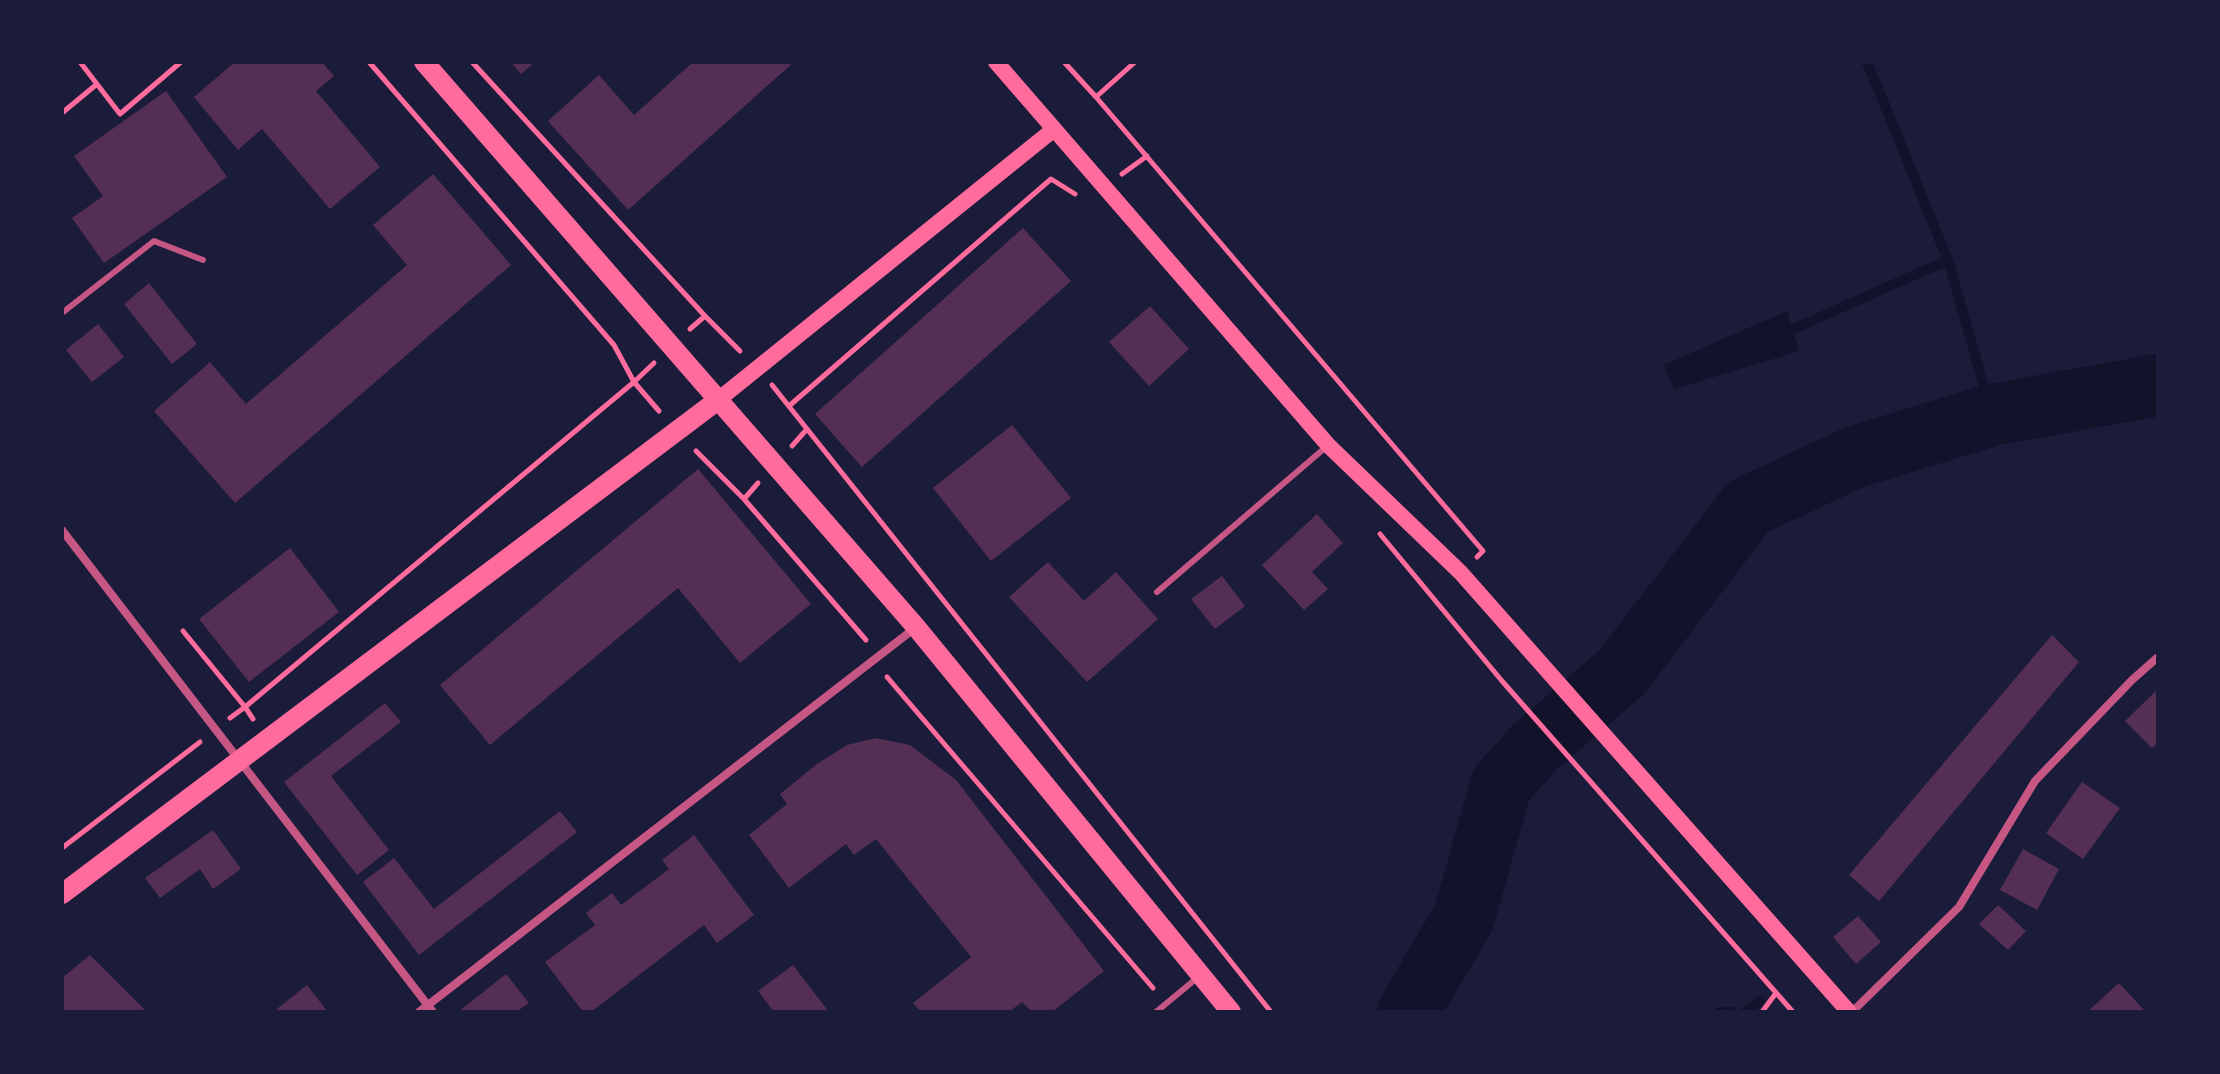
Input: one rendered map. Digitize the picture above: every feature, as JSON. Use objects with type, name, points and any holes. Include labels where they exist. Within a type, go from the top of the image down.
[{"type":"main road","points":[[424,62],[916,627],[1231,1012]]},
{"type":"main road","points":[[996,62],[1328,445],[1461,573],[1850,1012]]},
{"type":"main road","points":[[62,894],[718,400],[1053,130]]},
{"type":"street","points":[[62,530],[431,1009]]},
{"type":"street","points":[[419,1012],[431,1009],[916,627]]},
{"type":"street","points":[[1850,1012],[1959,907],[2035,781],[2158,657]]},
{"type":"lane","points":[[62,313],[154,241],[203,260]]},
{"type":"lane","points":[[1157,592],[1328,445]]},
{"type":"lane","points":[[1156,1012],[1200,975]]},
{"type":"path","points":[[80,62],[120,114],[181,62]]},
{"type":"path","points":[[62,848],[245,707],[634,382],[614,345],[369,62]]},
{"type":"path","points":[[472,62],[705,316]]},
{"type":"path","points":[[1064,62],[1483,551]]},
{"type":"path","points":[[1096,97],[1135,62]]},
{"type":"path","points":[[62,113],[97,84]]},
{"type":"path","points":[[789,406],[1051,179],[1088,202]]},
{"type":"path","points":[[744,499],[862,633],[893,688],[1167,1003]]},
{"type":"path","points":[[183,631],[245,707]]},
{"type":"path","points":[[1502,681],[1793,1012]]},
{"type":"path","points":[[1762,1012],[1776,993]]},
{"type":"shaded area","points":[[1787,311],[1799,351],[1674,389],[1664,365]]},
{"type":"building","points":[[235,62],[322,62],[334,76],[316,91],[380,167],[330,209],[262,129],[238,150],[194,97]]},
{"type":"building","points":[[511,62],[535,62],[521,74]]},
{"type":"building","points":[[693,62],[794,62],[628,210],[548,121],[599,75],[634,115]]},
{"type":"building","points":[[166,91],[227,177],[104,263],[72,218],[103,196],[74,156]]},
{"type":"building","points":[[433,174],[511,265],[235,503],[154,411],[210,362],[246,404],[407,265],[373,225]]},
{"type":"building","points":[[1023,228],[1071,281],[862,467],[815,414]]},
{"type":"building","points":[[149,283],[197,344],[172,364],[124,304]]},
{"type":"building","points":[[1150,306],[1189,349],[1149,386],[1109,342]]},
{"type":"building","points":[[98,324],[124,357],[92,382],[66,350]]},
{"type":"building","points":[[1012,425],[1071,498],[991,561],[933,488]]},
{"type":"building","points":[[698,469],[811,604],[740,663],[678,588],[490,745],[440,685]]},
{"type":"building","points":[[1317,514],[1343,543],[1312,572],[1328,589],[1304,610],[1262,565]]},
{"type":"building","points":[[290,548],[339,612],[249,682],[199,619]]},
{"type":"building","points":[[1048,562],[1084,601],[1116,572],[1158,619],[1087,682],[1009,597]]},
{"type":"building","points":[[1222,576],[1245,606],[1215,629],[1191,599]]},
{"type":"building","points":[[2052,635],[2079,662],[1879,901],[1849,875]]},
{"type":"building","points":[[2158,689],[2158,743],[2152,748],[2125,721]]},
{"type":"building","points":[[385,703],[401,722],[331,776],[389,850],[357,875],[284,782]]},
{"type":"building","points":[[876,738],[910,745],[956,780],[1104,971],[1052,1012],[1032,1012],[1022,1002],[1009,1012],[921,1012],[913,1003],[971,957],[876,839],[854,855],[846,844],[789,888],[749,835],[787,804],[780,794],[817,764],[847,745]]},
{"type":"building","points":[[2082,782],[2120,808],[2083,859],[2046,833]]},
{"type":"building","points":[[560,811],[577,832],[419,955],[363,882],[394,858],[434,909]]},
{"type":"building","points":[[213,830],[241,869],[213,889],[200,869],[160,898],[145,878]]},
{"type":"building","points":[[694,835],[754,915],[717,943],[704,925],[591,1012],[583,1012],[545,962],[595,925],[586,913],[612,893],[621,905],[669,869],[662,860]]},
{"type":"building","points":[[2023,849],[2059,869],[2037,910],[2000,890]]},
{"type":"building","points":[[1998,905],[2026,931],[2008,950],[1979,924]]},
{"type":"building","points":[[1858,916],[1881,942],[1856,964],[1833,937]]},
{"type":"building","points":[[90,955],[147,1012],[62,1012],[62,978]]},
{"type":"building","points":[[793,965],[829,1012],[774,1012],[758,991]]},
{"type":"building","points":[[506,974],[529,1003],[516,1012],[458,1012]]},
{"type":"building","points":[[2119,983],[2146,1012],[2087,1012]]},
{"type":"building","points":[[307,985],[328,1012],[273,1012]]},
{"type":"waterway","points":[[1867,62],[1948,260],[1992,415]]},
{"type":"waterway","points":[[1780,335],[1948,260]]},
{"type":"waterway","points":[[1408,1012],[1464,917],[1501,785],[1534,748],[1622,672],[1748,507],[1855,457],[1992,415],[2158,385]]},
{"type":"waterway","points":[[1746,1012],[1760,1001]]},
{"type":"waterway","points":[[1719,1012],[1732,1012]]}]
